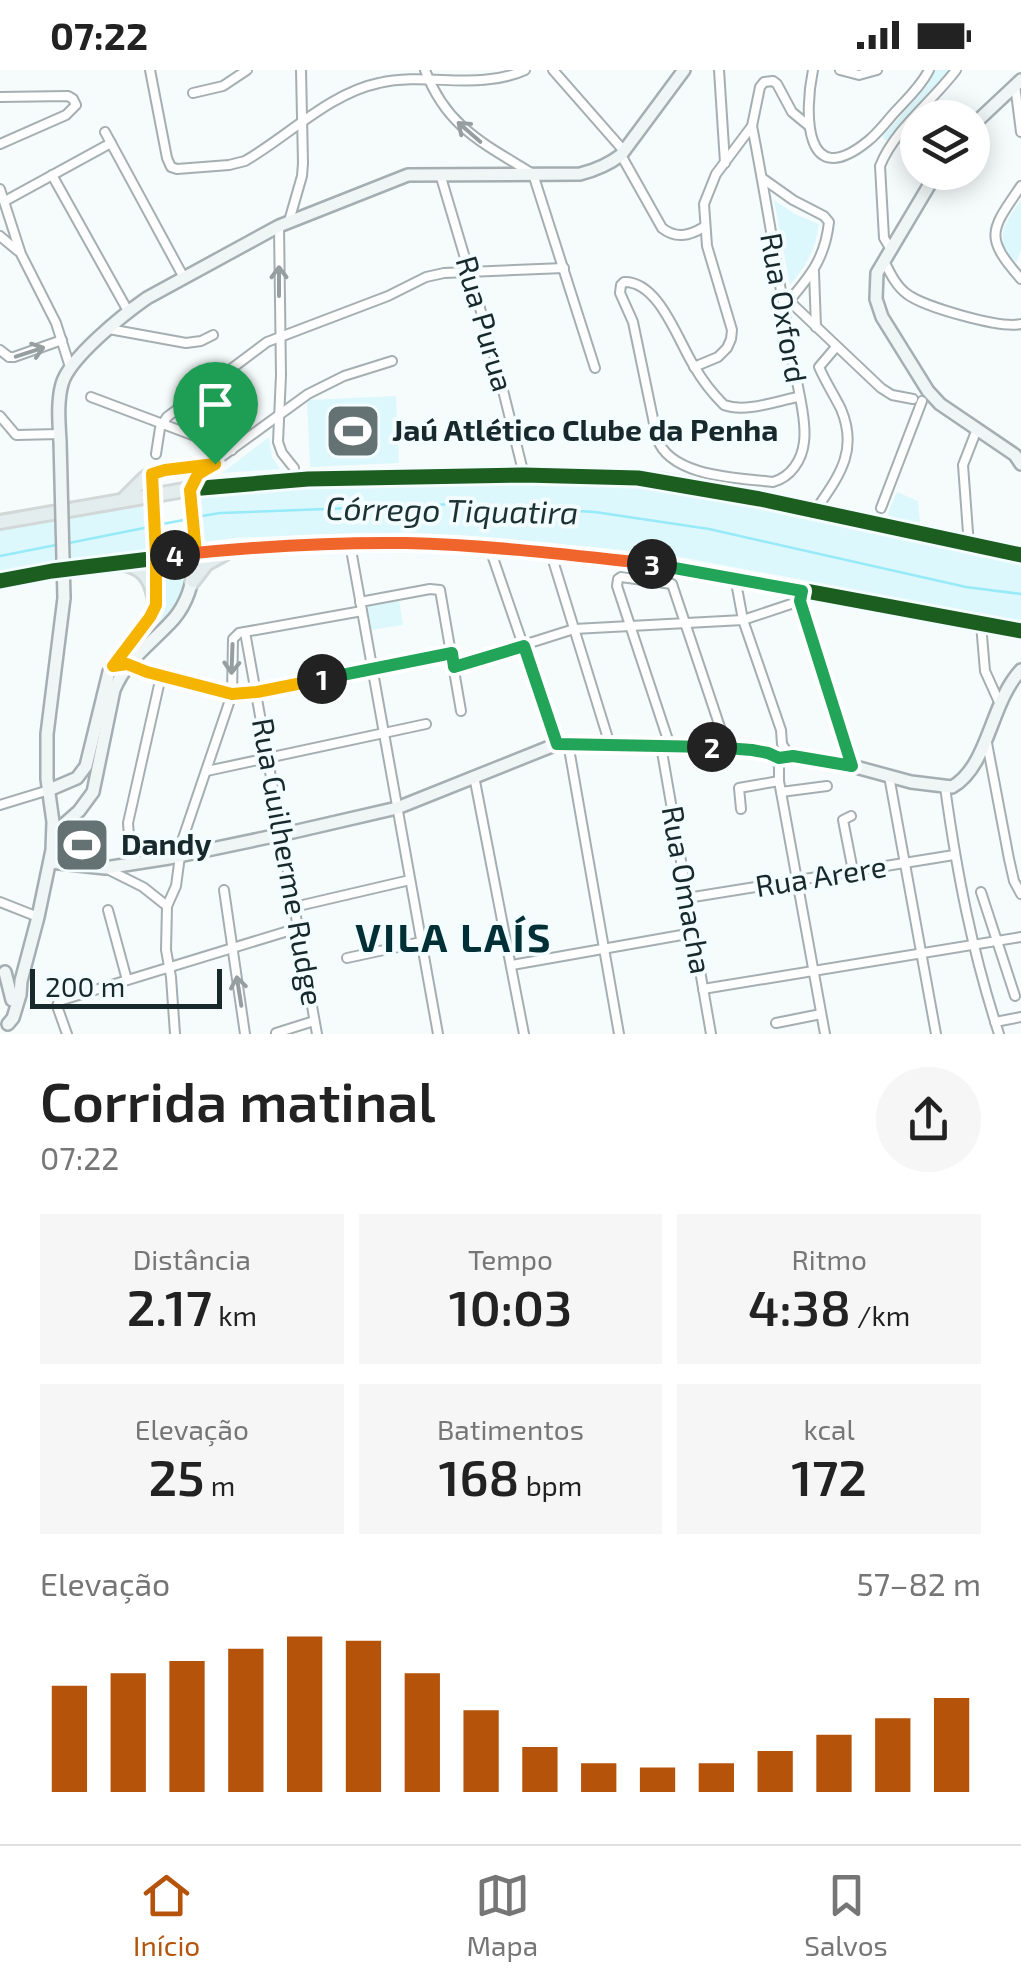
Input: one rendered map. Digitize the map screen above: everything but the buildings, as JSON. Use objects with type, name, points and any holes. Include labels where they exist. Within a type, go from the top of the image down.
[{"type":"main road","points":[[124,499],[152,474]]},
{"type":"main road","points":[[0,522],[152,495],[308,479],[622,477],[760,498],[779,492],[815,512],[1021,555]]},
{"type":"main road","points":[[0,580],[156,552],[406,543],[664,565],[735,577],[801,596],[1021,631]]},
{"type":"main road","points":[[193,582],[212,560],[240,548]]},
{"type":"main road","points":[[117,562],[144,572],[153,587],[156,605]]},
{"type":"street","points":[[150,70],[167,158],[171,166],[190,168],[237,164],[344,96],[365,87],[395,81],[501,79],[525,70]]},
{"type":"street","points":[[193,93],[223,86],[246,70]]},
{"type":"street","points":[[294,468],[278,442],[279,336],[284,224],[302,176],[300,70]]},
{"type":"street","points":[[426,70],[443,104],[469,134],[533,174],[595,368]]},
{"type":"street","points":[[553,70],[622,153],[662,228],[669,234],[684,236],[704,227]]},
{"type":"street","points":[[5,1026],[17,1007],[53,834],[46,756],[64,598],[61,386],[70,367],[128,311],[183,276],[284,224],[408,175],[580,174],[610,164],[684,70]]},
{"type":"street","points":[[719,70],[725,163]]},
{"type":"street","points":[[813,70],[809,126],[814,143],[824,156],[838,157],[870,140],[929,70]]},
{"type":"street","points":[[840,70],[859,75],[877,70]]},
{"type":"street","points":[[956,70],[884,156],[878,174],[886,254],[902,289],[920,302],[1007,326],[1021,324]]},
{"type":"street","points":[[694,366],[718,357],[727,348],[732,330],[707,246],[704,204],[708,190],[752,126],[760,88],[768,80],[777,84],[792,112],[809,126]]},
{"type":"street","points":[[990,109],[1018,82]]},
{"type":"street","points":[[1018,82],[1021,132]]},
{"type":"street","points":[[0,96],[68,96],[75,102],[66,115],[0,144]]},
{"type":"street","name":"Rua Oxford","points":[[752,126],[785,298],[804,432],[800,458],[779,492]]},
{"type":"street","points":[[105,132],[183,276]]},
{"type":"street","points":[[870,140],[884,156]]},
{"type":"street","points":[[5,201],[111,143]]},
{"type":"street","name":"Rua Purua","points":[[440,174],[496,362],[524,475]]},
{"type":"street","points":[[52,175],[128,311]]},
{"type":"street","points":[[762,178],[828,219],[824,246],[814,272],[816,327]]},
{"type":"street","points":[[1021,186],[1001,216],[994,237],[1004,259],[1021,278]]},
{"type":"street","points":[[0,189],[22,254],[48,305],[70,367]]},
{"type":"street","points":[[926,190],[877,273],[876,299],[882,317],[940,404],[1015,455],[1021,464]]},
{"type":"street","points":[[0,236],[22,254]]},
{"type":"street","points":[[156,454],[162,423],[250,353],[279,336],[388,296],[426,277],[564,268]]},
{"type":"street","points":[[814,272],[785,298],[881,388],[892,395],[940,404]]},
{"type":"street","points":[[779,492],[768,482],[708,473],[675,463],[659,446],[633,322],[620,293],[621,285],[636,283],[647,290],[694,366],[724,405],[745,408],[798,397]]},
{"type":"street","points":[[109,329],[186,343],[213,334]]},
{"type":"street","points":[[0,350],[14,357],[62,340]]},
{"type":"street","points":[[815,512],[848,452],[841,410],[819,366],[836,347]]},
{"type":"street","points":[[53,834],[93,792],[114,690],[127,664],[172,622],[193,582],[195,550],[190,493],[198,474],[308,394],[344,376],[392,361]]},
{"type":"street","points":[[881,508],[925,386]]},
{"type":"street","points":[[91,397],[232,450]]},
{"type":"street","points":[[0,416],[16,435],[60,438]]},
{"type":"street","points":[[969,546],[964,464],[977,429]]},
{"type":"street","points":[[0,805],[77,778],[86,766],[106,680],[156,605],[152,474],[215,464]]},
{"type":"street","points":[[704,488],[708,473]]},
{"type":"street","points":[[760,498],[768,482]]},
{"type":"street","points":[[350,544],[438,1034]]},
{"type":"street","points":[[490,549],[563,744],[619,1034]]},
{"type":"street","points":[[550,553],[610,746]]},
{"type":"street","points":[[735,577],[743,620],[781,730],[779,781],[825,1034]]},
{"type":"street","name":"Rua Omacha","points":[[687,623],[672,584],[618,578],[666,746],[692,933],[711,1034]]},
{"type":"street","points":[[175,1034],[165,936],[166,906],[176,886],[182,841],[232,694],[236,635],[430,589],[440,590],[462,711]]},
{"type":"street","points":[[454,667],[574,630],[743,620],[801,596],[852,766]]},
{"type":"street","points":[[687,623],[727,748]]},
{"type":"street","points":[[981,624],[985,672],[1000,702]]},
{"type":"street","name":"Rua Guilherme Rudge","points":[[245,632],[317,1034]]},
{"type":"street","points":[[113,666],[127,664],[232,694],[452,653]]},
{"type":"street","points":[[50,862],[105,868],[131,864],[397,808],[563,744],[727,748],[852,766],[946,788],[958,784],[969,772],[987,740],[1000,702],[1021,670]]},
{"type":"street","points":[[131,864],[128,824],[161,676]]},
{"type":"street","points":[[207,771],[426,724]]},
{"type":"street","points":[[987,740],[1009,859],[1021,894]]},
{"type":"street","points":[[474,776],[524,1034]]},
{"type":"street","points":[[889,776],[936,1034]]},
{"type":"street","points":[[77,778],[93,792]]},
{"type":"street","points":[[741,809],[740,787],[779,781]]},
{"type":"street","points":[[781,792],[827,786]]},
{"type":"street","points":[[946,788],[972,945],[999,1034]]},
{"type":"street","points":[[851,816],[843,820],[853,872]]},
{"type":"street","name":"Rua Arere","points":[[687,898],[954,854]]},
{"type":"street","points":[[105,868],[143,887],[166,906]]},
{"type":"street","points":[[294,906],[410,880]]},
{"type":"street","points":[[224,890],[245,1034]]},
{"type":"street","points":[[981,892],[1014,996]]},
{"type":"street","points":[[0,902],[38,917]]},
{"type":"street","points":[[108,910],[127,980]]},
{"type":"street","points":[[67,1034],[58,1003],[298,928]]},
{"type":"street","points":[[512,965],[692,933]]},
{"type":"street","points":[[703,989],[1021,937]]},
{"type":"street","points":[[347,958],[422,942]]},
{"type":"street","points":[[3,971],[21,981]]},
{"type":"street","points":[[3,971],[12,1000]]},
{"type":"street","points":[[5,1026],[21,981]]},
{"type":"street","points":[[776,1023],[821,1014]]},
{"type":"street","points":[[995,1022],[1021,1018]]},
{"type":"street","points":[[276,1033],[314,1021]]},
{"type":"shaded area","points":[[935,70],[950,70],[925,100],[915,100]]},
{"type":"shaded area","points":[[900,117],[900,129],[890,141],[883,136]]},
{"type":"shaded area","points":[[774,200],[819,224],[809,257],[790,285]]},
{"type":"shaded area","points":[[1021,200],[1021,250],[1016,263],[1004,246],[1003,231]]},
{"type":"shaded area","name":"Jaú Atlético Clube da Penha","points":[[396,396],[399,463],[310,467],[307,400]]},
{"type":"shaded area","points":[[269,437],[272,457],[280,469],[222,473]]},
{"type":"shaded area","points":[[522,480],[660,487],[1021,562],[1021,623],[721,568],[543,544],[407,537],[202,546],[200,493],[344,484]]},
{"type":"shaded area","points":[[897,492],[918,501],[920,523],[886,518]]},
{"type":"shaded area","points":[[143,504],[146,551],[0,575],[0,530]]},
{"type":"shaded area","points":[[192,559],[182,599],[170,617],[130,657],[164,603],[162,563]]},
{"type":"shaded area","points":[[399,600],[403,625],[371,630],[367,606]]},
{"type":"waterway","name":"Córrego Tiquatira","points":[[196,517],[457,504],[595,512],[709,529],[966,587],[1021,594]]},
{"type":"waterway","name":"Córrego Tiquatira","points":[[157,525],[189,519]]},
{"type":"waterway","name":"Córrego Tiquatira","points":[[69,543],[149,527]]},
{"type":"waterway","name":"Córrego Tiquatira","points":[[0,556],[56,545]]},
{"type":"cycle path","points":[[190,489],[308,479],[524,475],[638,478],[760,499],[1021,555]]},
{"type":"cycle path","points":[[0,581],[240,548],[406,543],[665,565],[1021,631]]},
{"type":"place","name":"Jaú Atlético Clube da Penha","points":[[353,431]]},
{"type":"place","name":"Dandy","points":[[82,845]]},
{"type":"district","name":"VILA LAÍS","points":[[454,938]]},
{"type":"route","points":[[215,464],[152,474],[156,556],[196,553],[240,548],[406,543],[664,565],[802,590],[800,601],[852,766],[727,748],[557,744],[524,646],[454,667],[452,653],[232,694],[127,664],[113,666],[156,605],[156,556],[196,553],[190,490],[198,474],[215,464]]}]
